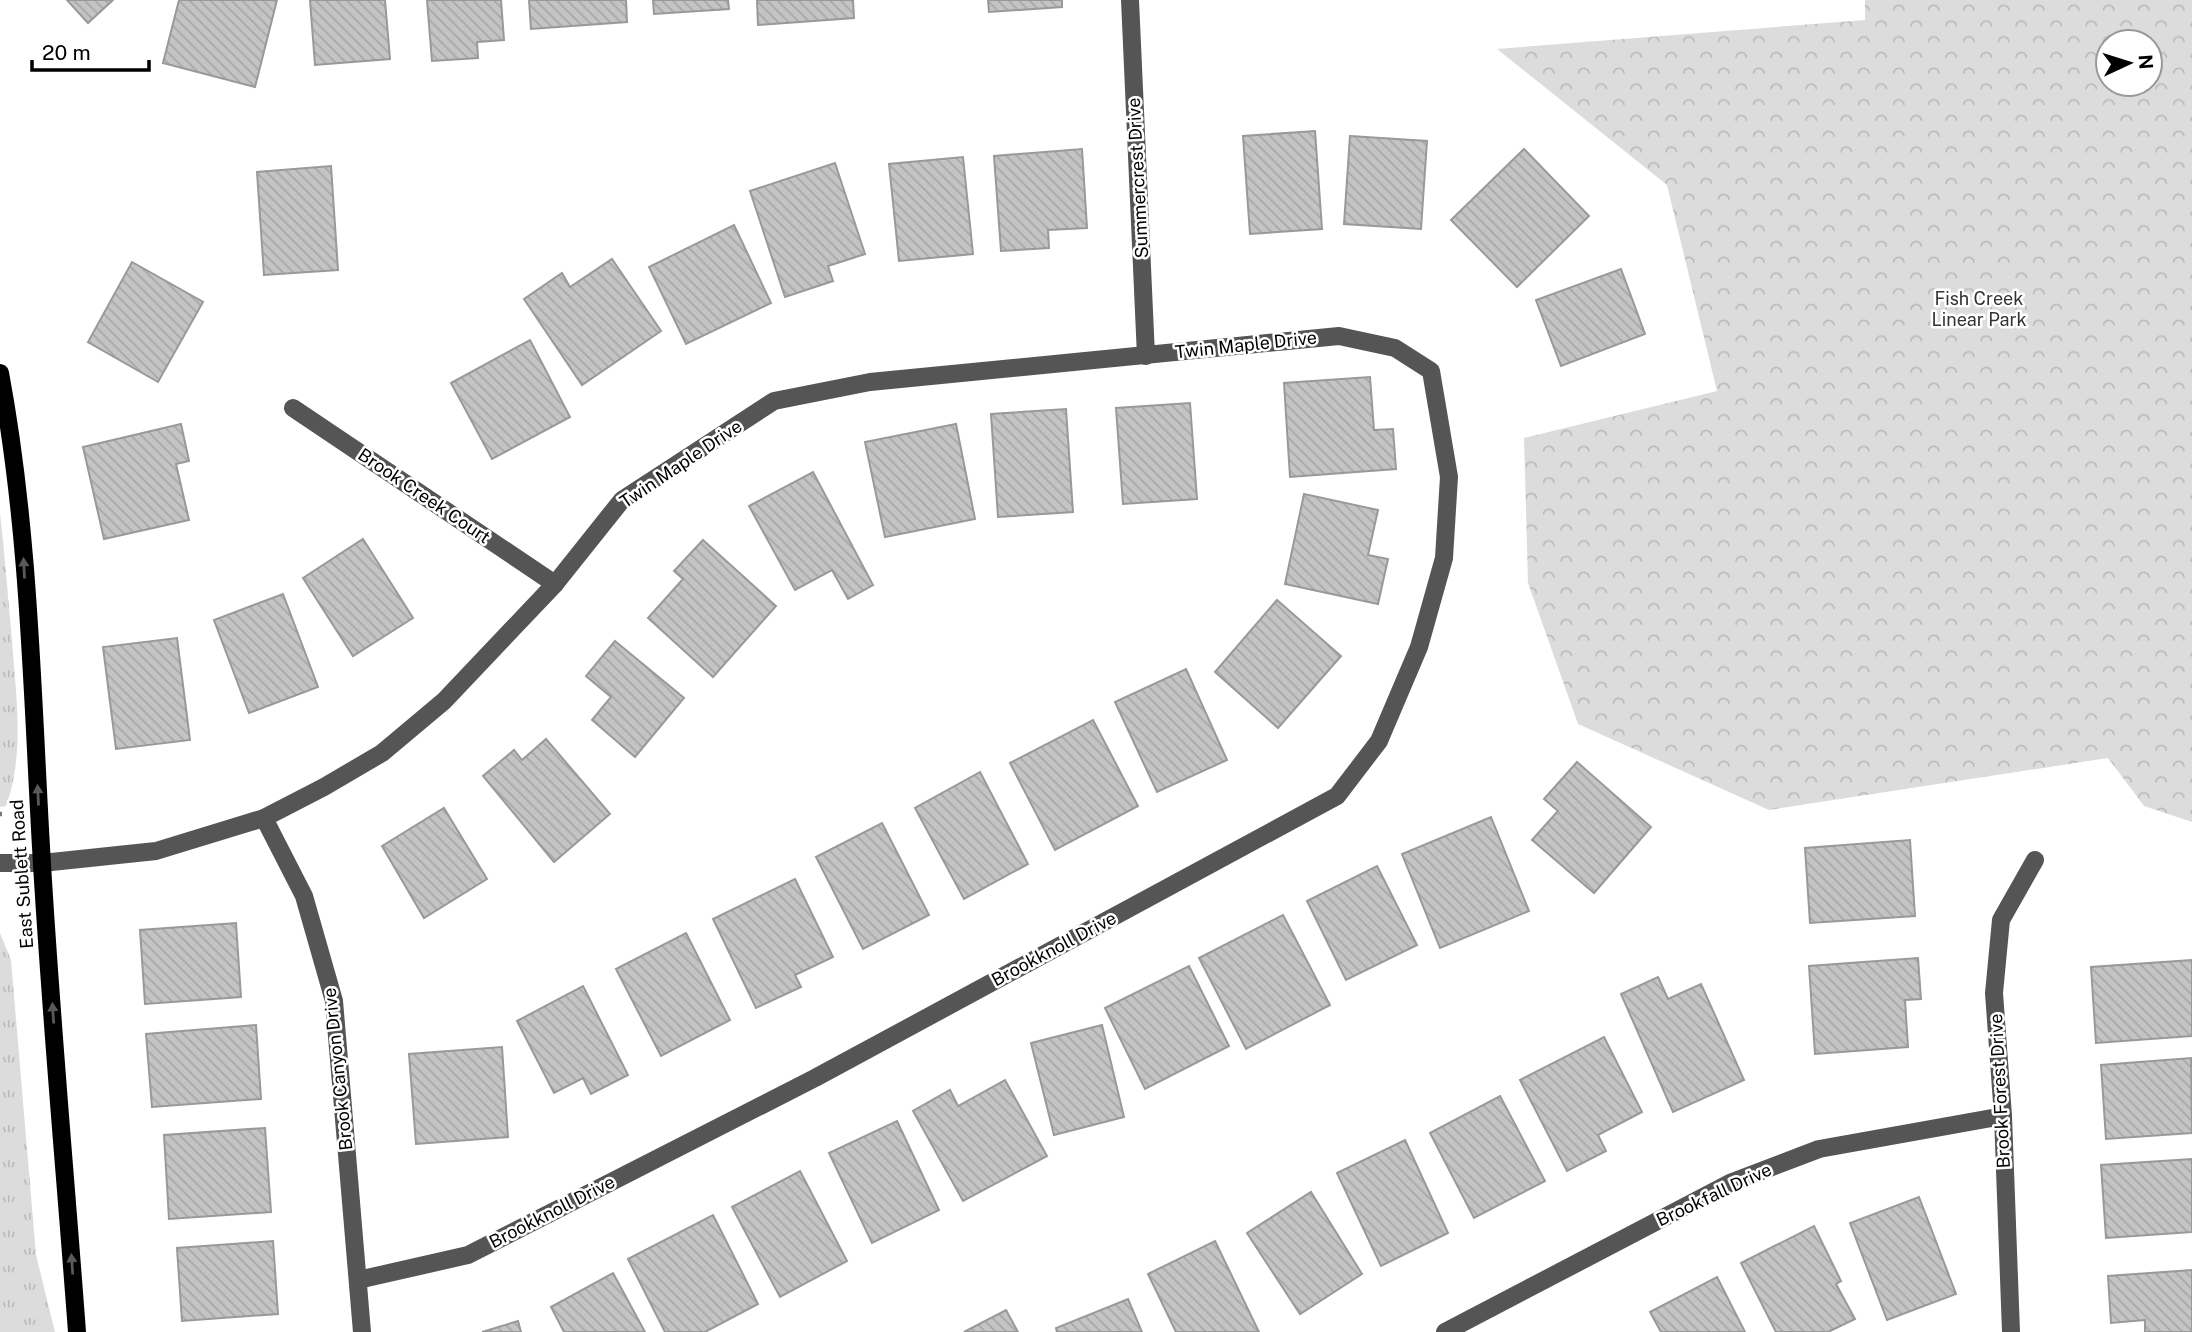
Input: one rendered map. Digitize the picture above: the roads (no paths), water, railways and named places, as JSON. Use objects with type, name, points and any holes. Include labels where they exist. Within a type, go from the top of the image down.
[{"type":"main road","name":"East Sublett Road","points":[[0,373],[12,436],[22,535],[42,863],[77,1332]]},
{"type":"street","name":"Summercrest Drive","points":[[1130,0],[1146,356]]},
{"type":"street","name":"Twin Maple Drive","points":[[0,863],[42,863],[156,851],[264,818],[382,753],[443,701],[555,584],[622,500],[774,401],[870,382],[1339,336],[1395,348],[1431,371]]},
{"type":"street","name":"Brookknoll Drive","points":[[358,1280],[468,1255],[815,1078],[1337,796],[1379,741],[1419,646],[1444,558],[1449,477],[1431,371]]},
{"type":"street","name":"Brook Creek Court","points":[[293,408],[555,584]]},
{"type":"street","name":"Brook Canyon Drive","points":[[264,818],[304,896],[334,1001],[362,1332]]},
{"type":"street","name":"Brook Forest Drive","points":[[2011,1332],[2003,1116],[1994,993],[2001,920],[2035,860]]},
{"type":"street","name":"Brookfall Drive","points":[[1445,1332],[1730,1183],[1819,1149],[2003,1116]]},
{"type":"park label","name":"Fish Creek Linear Park","points":[[1979,309]]}]
